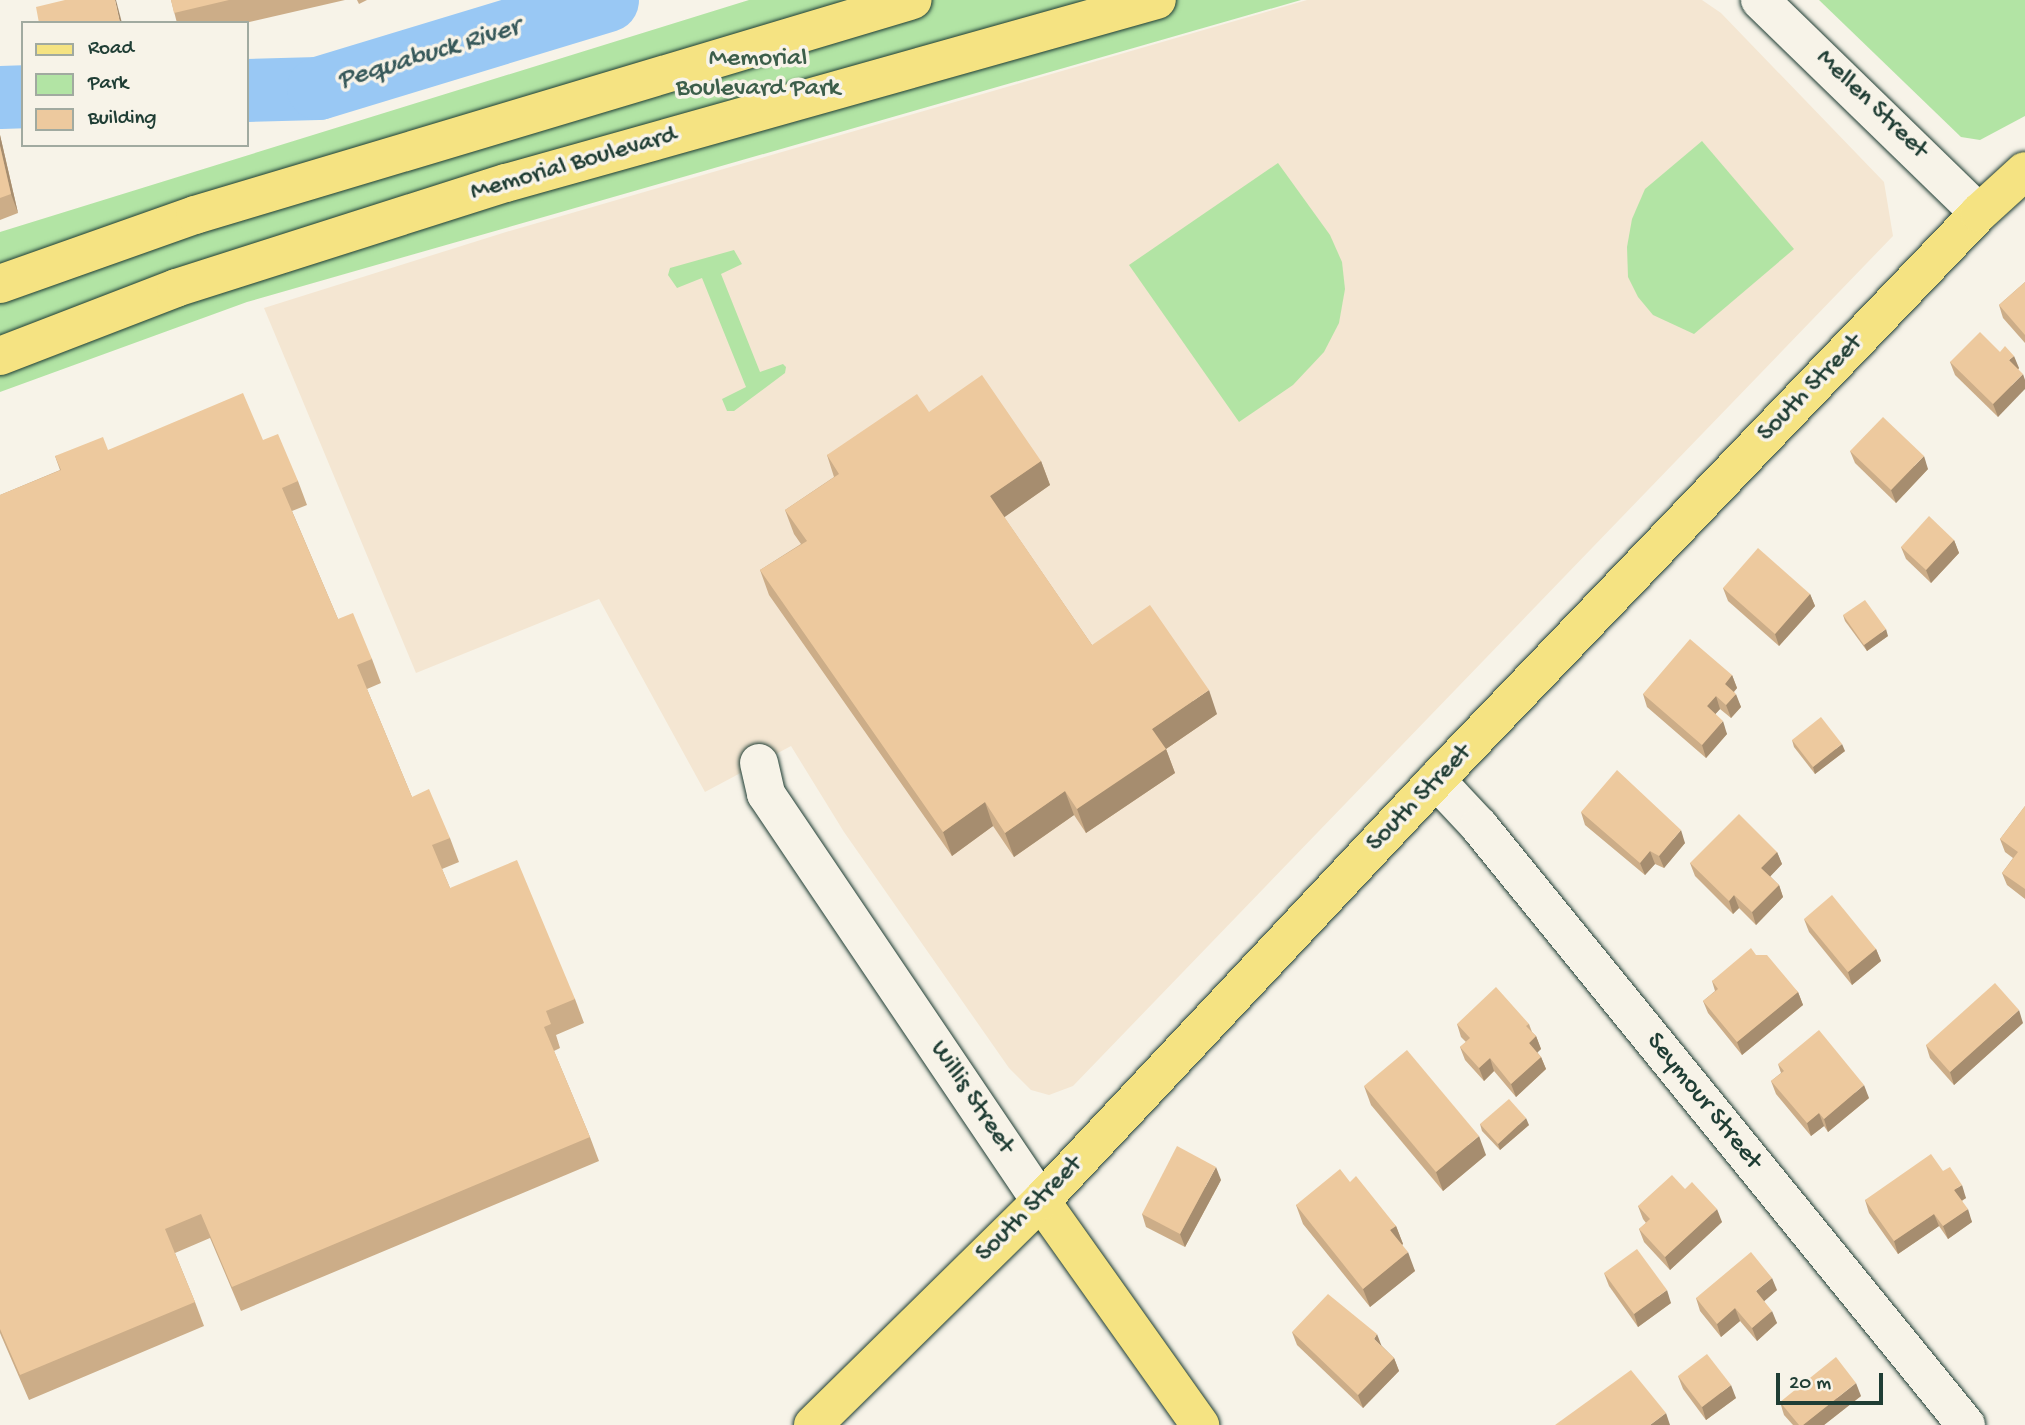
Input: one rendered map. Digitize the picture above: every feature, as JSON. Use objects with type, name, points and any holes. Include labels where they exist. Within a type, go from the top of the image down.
[{"type":"main road","points":[[0,284],[195,215],[913,0]]},
{"type":"main road","name":"Memorial Boulevard","points":[[0,356],[176,288],[506,183],[1157,0]]},
{"type":"main road","name":"South Street","points":[[813,1425],[1041,1201],[1436,780],[1979,213],[2025,171]]},
{"type":"main road","name":"Willis Street","points":[[1041,1201],[1200,1425]]},
{"type":"street","name":"Mellen Street","points":[[1760,0],[1979,213]]},
{"type":"street","name":"Willis Street","points":[[759,763],[766,794],[1041,1201]]},
{"type":"street","name":"Seymour Street","points":[[1436,780],[1479,826],[1966,1425]]},
{"type":"shaded area","points":[[1307,0],[1702,0],[1721,13],[1884,182],[1893,236],[1073,1086],[1049,1095],[1031,1090],[1009,1068],[844,832],[791,746],[705,792],[599,599],[416,673],[264,308],[506,232]]},
{"type":"green space","name":"Memorial Boulevard Park","points":[[749,0],[1301,0],[247,302],[0,392],[0,232]]},
{"type":"green space","points":[[1819,0],[2025,0],[2025,116],[1980,140],[1961,137]]},
{"type":"green space","points":[[1702,141],[1794,249],[1694,334],[1653,315],[1638,297],[1628,277],[1627,247],[1632,219],[1645,189]]},
{"type":"green space","points":[[1278,163],[1330,235],[1342,262],[1345,289],[1339,323],[1324,352],[1293,385],[1239,422],[1129,265]]},
{"type":"green space","points":[[734,250],[742,264],[721,274],[760,372],[783,364],[786,367],[785,373],[734,411],[727,411],[722,399],[746,387],[702,278],[677,288],[668,275],[670,268]]},
{"type":"building","points":[[65,0],[115,0],[120,21],[39,21],[36,7]]},
{"type":"building","points":[[171,0],[229,0],[174,13]]},
{"type":"building","points":[[0,146],[11,194],[0,198]]},
{"type":"building","points":[[2025,282],[2025,335],[1999,305]]},
{"type":"building","points":[[1980,332],[2000,352],[2005,346],[2014,356],[2009,360],[2023,374],[1993,404],[1950,362]]},
{"type":"building","points":[[982,375],[1041,461],[990,496],[1092,645],[1150,605],[1209,690],[1152,729],[1166,749],[1077,809],[1065,791],[1005,833],[985,802],[943,832],[760,570],[807,541],[785,510],[839,474],[827,455],[917,394],[929,412]]},
{"type":"building","points":[[243,393],[263,440],[278,434],[298,481],[282,488],[338,619],[353,613],[372,659],[357,665],[412,797],[429,789],[450,838],[432,845],[450,888],[517,860],[575,999],[546,1011],[551,1024],[544,1027],[590,1137],[232,1287],[201,1214],[165,1229],[195,1302],[20,1375],[0,1329],[0,495],[61,470],[55,456],[103,437],[108,450]]},
{"type":"building","points":[[1883,417],[1924,456],[1891,490],[1850,451]]},
{"type":"building","points":[[1929,516],[1954,540],[1926,570],[1901,547]]},
{"type":"building","points":[[1758,548],[1810,594],[1775,634],[1723,588]]},
{"type":"building","points":[[1865,600],[1886,629],[1864,645],[1843,615]]},
{"type":"building","points":[[1690,639],[1732,675],[1725,684],[1736,694],[1726,705],[1716,696],[1707,706],[1723,721],[1702,745],[1643,694]]},
{"type":"building","points":[[1821,717],[1842,744],[1813,767],[1792,740]]},
{"type":"building","points":[[1617,770],[1681,830],[1659,856],[1650,851],[1640,863],[1581,812]]},
{"type":"building","points":[[2025,806],[2025,889],[2002,873],[2018,852],[2000,839]]},
{"type":"building","points":[[1739,814],[1777,852],[1761,868],[1779,885],[1752,912],[1734,895],[1729,901],[1690,863]]},
{"type":"building","points":[[1832,895],[1876,949],[1848,972],[1804,919]]},
{"type":"building","points":[[1751,948],[1756,955],[1767,955],[1798,992],[1737,1042],[1703,1001],[1718,989],[1712,981]]},
{"type":"building","points":[[1995,983],[2019,1010],[1950,1072],[1926,1045]]},
{"type":"building","points":[[1496,987],[1529,1024],[1526,1026],[1536,1036],[1529,1043],[1541,1057],[1511,1084],[1490,1058],[1479,1068],[1460,1047],[1470,1038],[1457,1024]]},
{"type":"building","points":[[1819,1030],[1864,1085],[1824,1119],[1819,1113],[1807,1123],[1771,1081],[1784,1071],[1778,1064]]},
{"type":"building","points":[[1407,1050],[1479,1136],[1436,1172],[1364,1086]]},
{"type":"building","points":[[1509,1099],[1526,1118],[1498,1144],[1480,1124]]},
{"type":"building","points":[[1177,1146],[1216,1167],[1180,1234],[1142,1214]]},
{"type":"building","points":[[1931,1154],[1943,1171],[1950,1167],[1962,1185],[1954,1190],[1968,1209],[1943,1226],[1934,1214],[1894,1241],[1865,1200]]},
{"type":"building","points":[[1340,1169],[1350,1182],[1356,1176],[1396,1226],[1390,1230],[1408,1252],[1363,1289],[1296,1205]]},
{"type":"building","points":[[1672,1175],[1685,1189],[1692,1182],[1717,1209],[1665,1257],[1639,1229],[1650,1219],[1638,1206]]},
{"type":"building","points":[[1637,1249],[1667,1290],[1634,1314],[1604,1273]]},
{"type":"building","points":[[1751,1252],[1772,1278],[1756,1291],[1772,1311],[1752,1328],[1735,1308],[1717,1324],[1696,1298]]},
{"type":"building","points":[[1328,1294],[1377,1334],[1374,1339],[1394,1358],[1358,1395],[1292,1332]]},
{"type":"building","points":[[1707,1354],[1731,1385],[1702,1407],[1678,1376]]},
{"type":"building","points":[[1836,1357],[1856,1383],[1803,1425],[1799,1425],[1780,1402]]},
{"type":"building","points":[[1631,1370],[1666,1413],[1650,1425],[1555,1425]]},
{"type":"waterway","name":"Pequabuck River","points":[[248,90],[318,88],[607,0]]},
{"type":"waterway","name":"Pequabuck River","points":[[0,97],[21,96]]}]
